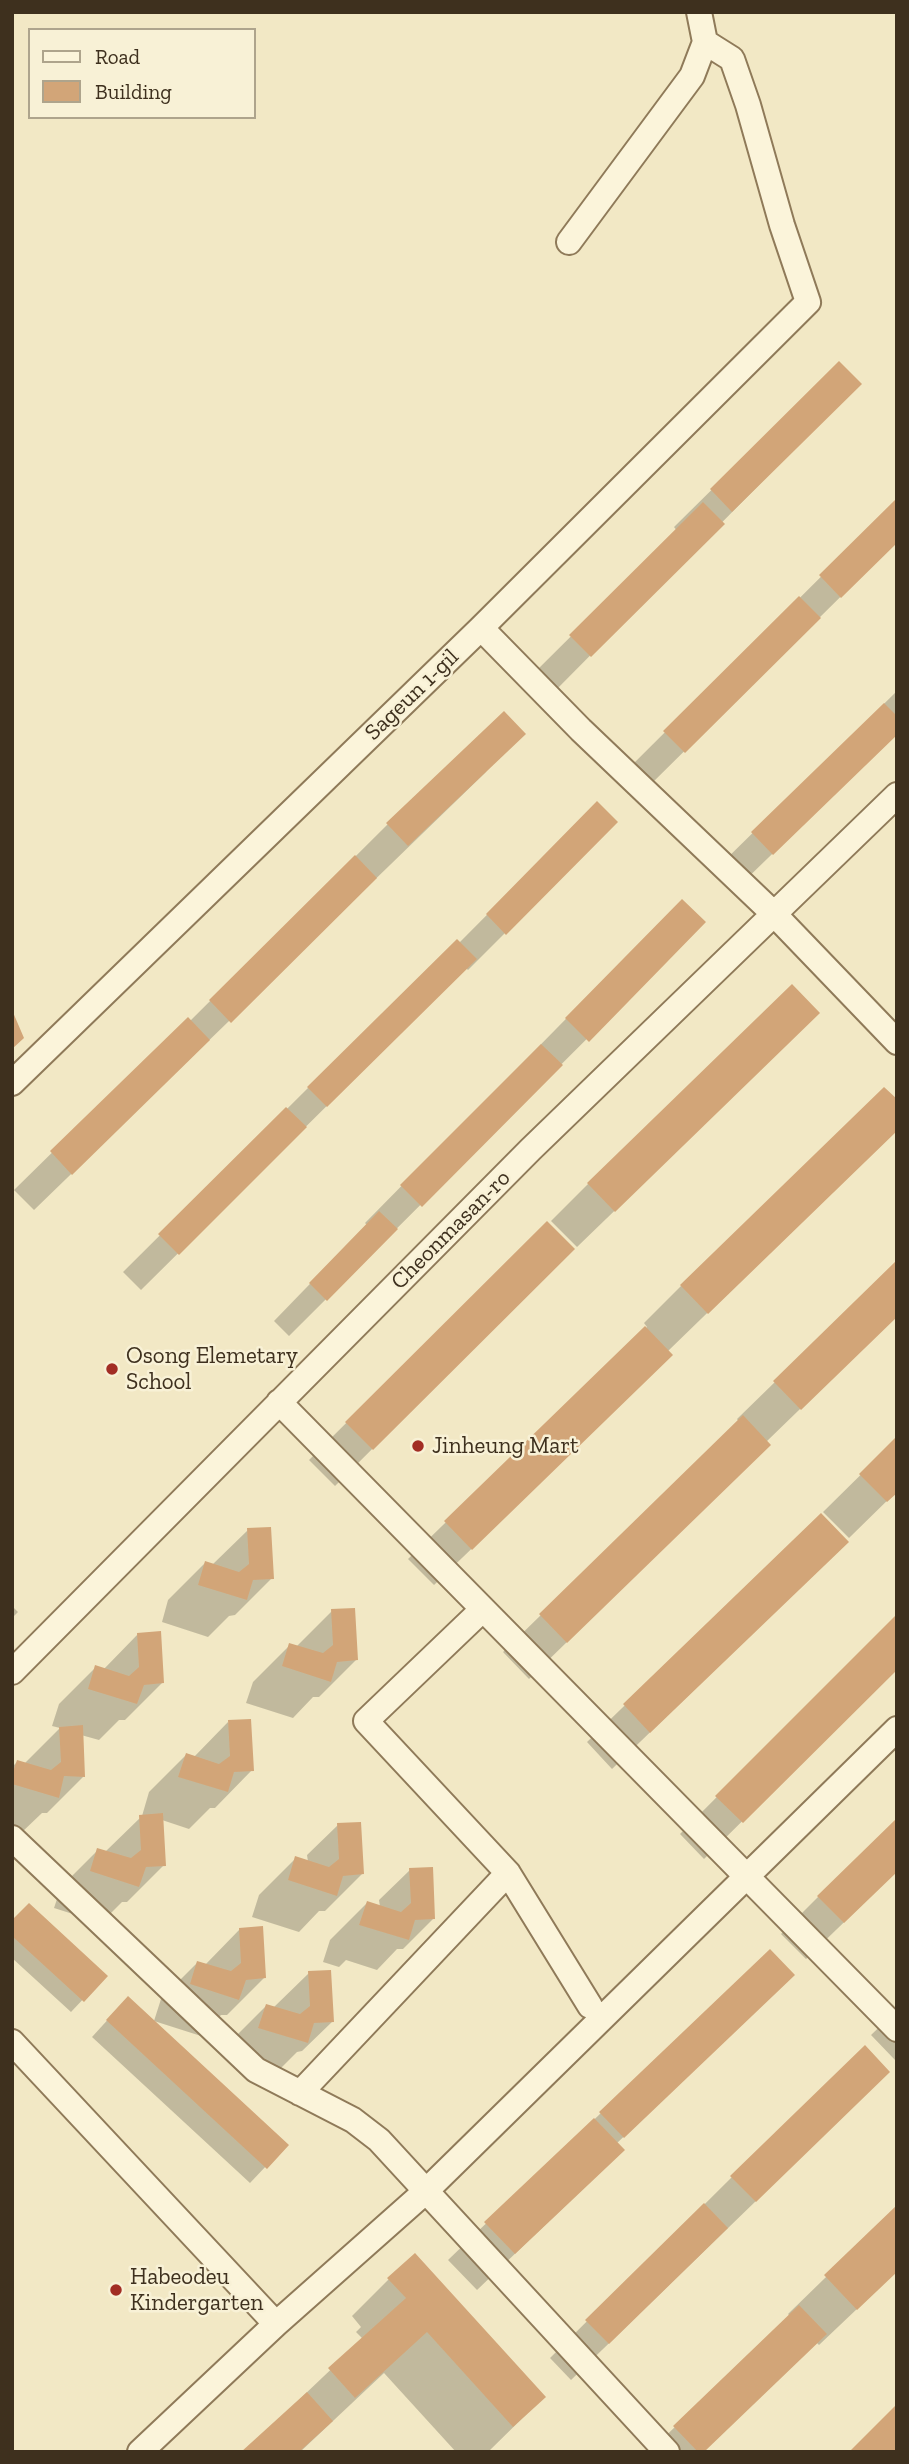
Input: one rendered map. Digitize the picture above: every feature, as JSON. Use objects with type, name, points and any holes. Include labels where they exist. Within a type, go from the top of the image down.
[{"type":"street","points":[[569,242],[692,76],[705,42],[699,12]]},
{"type":"street","name":"Sageun 1-gil","points":[[12,1083],[481,628],[807,302],[732,59],[705,42]]},
{"type":"street","points":[[481,628],[581,730],[774,914],[897,1042]]},
{"type":"street","name":"Cheonmasan-ro","points":[[12,1672],[531,1149],[897,794]]},
{"type":"street","points":[[279,1402],[897,2029]]},
{"type":"street","points":[[482,1609],[366,1721],[508,1873],[590,2006]]},
{"type":"street","points":[[140,2452],[276,2325],[426,2191],[897,1729]]},
{"type":"street","points":[[12,1838],[256,2070],[353,2120],[379,2140],[663,2450]]},
{"type":"street","points":[[300,2093],[508,1873]]},
{"type":"street","points":[[12,2042],[276,2325]]},
{"type":"building","points":[[839,361],[862,384],[732,512],[710,489]]},
{"type":"building","points":[[897,498],[897,543],[841,598],[819,575]]},
{"type":"building","points":[[703,502],[725,524],[591,657],[569,635]]},
{"type":"building","points":[[799,596],[821,618],[685,753],[663,731]]},
{"type":"building","points":[[884,703],[897,716],[897,735],[773,855],[751,832]]},
{"type":"building","points":[[504,711],[526,734],[408,846],[386,823]]},
{"type":"building","points":[[597,801],[618,822],[506,935],[486,914]]},
{"type":"building","points":[[355,855],[377,878],[231,1023],[209,1000]]},
{"type":"building","points":[[682,899],[706,922],[589,1042],[565,1018]]},
{"type":"building","points":[[457,939],[477,959],[327,1107],[307,1087]]},
{"type":"building","points":[[792,984],[820,1013],[615,1212],[587,1183]]},
{"type":"building","points":[[12,1010],[24,1038],[12,1049]]},
{"type":"building","points":[[188,1017],[210,1040],[72,1175],[50,1151]]},
{"type":"building","points":[[541,1044],[563,1065],[422,1207],[400,1185]]},
{"type":"building","points":[[884,1087],[897,1099],[897,1131],[708,1314],[680,1285]]},
{"type":"building","points":[[286,1107],[307,1127],[179,1255],[158,1234]]},
{"type":"building","points":[[379,1211],[398,1229],[327,1301],[309,1283]]},
{"type":"building","points":[[547,1221],[575,1249],[373,1450],[345,1422]]},
{"type":"building","points":[[897,1260],[897,1317],[801,1410],[773,1381]]},
{"type":"building","points":[[645,1326],[673,1355],[472,1550],[444,1521]]},
{"type":"building","points":[[743,1415],[771,1445],[567,1643],[539,1614]]},
{"type":"building","points":[[897,1436],[897,1493],[887,1502],[859,1474]]},
{"type":"building","points":[[821,1513],[849,1542],[650,1733],[623,1704]]},
{"type":"building","points":[[271,1527],[274,1579],[253,1580],[247,1600],[198,1585],[205,1561],[239,1572],[249,1564],[247,1528]]},
{"type":"building","points":[[355,1608],[358,1660],[337,1662],[331,1682],[282,1666],[289,1643],[323,1653],[333,1645],[331,1609]]},
{"type":"building","points":[[897,1614],[897,1670],[743,1823],[715,1796]]},
{"type":"building","points":[[161,1631],[164,1683],[144,1685],[137,1704],[88,1689],[95,1665],[129,1676],[139,1667],[137,1633]]},
{"type":"building","points":[[251,1719],[254,1771],[234,1772],[228,1792],[178,1777],[186,1753],[219,1764],[230,1756],[228,1720]]},
{"type":"building","points":[[83,1725],[85,1777],[64,1776],[59,1798],[12,1784],[17,1760],[51,1770],[61,1762],[59,1727]]},
{"type":"building","points":[[163,1813],[166,1866],[146,1867],[139,1887],[90,1871],[97,1848],[131,1858],[141,1850],[139,1815]]},
{"type":"building","points":[[897,1818],[897,1872],[844,1923],[817,1896]]},
{"type":"building","points":[[361,1822],[364,1874],[343,1876],[337,1896],[288,1880],[295,1856],[329,1867],[339,1859],[337,1823]]},
{"type":"building","points":[[433,1867],[435,1919],[415,1920],[409,1940],[359,1925],[367,1901],[401,1912],[411,1903],[409,1868]]},
{"type":"building","points":[[29,1903],[108,1976],[84,2002],[12,1936],[12,1920]]},
{"type":"building","points":[[263,1926],[266,1978],[246,1980],[239,2000],[190,1984],[197,1961],[231,1971],[241,1963],[239,1928]]},
{"type":"building","points":[[770,1949],[795,1975],[624,2138],[599,2112]]},
{"type":"building","points":[[331,1970],[334,2022],[314,2023],[308,2043],[258,2028],[266,2004],[300,2014],[310,2006],[308,1971]]},
{"type":"building","points":[[128,1996],[289,2145],[267,2169],[106,2020]]},
{"type":"building","points":[[865,2045],[890,2072],[756,2202],[730,2176]]},
{"type":"building","points":[[594,2118],[625,2150],[515,2254],[484,2222]]},
{"type":"building","points":[[704,2203],[728,2228],[609,2344],[585,2320]]},
{"type":"building","points":[[897,2205],[897,2272],[857,2310],[824,2275]]},
{"type":"building","points":[[415,2253],[546,2397],[513,2427],[427,2332],[355,2398],[328,2368],[406,2298],[387,2278]]},
{"type":"building","points":[[799,2305],[827,2334],[704,2452],[698,2452],[673,2426]]},
{"type":"building","points":[[307,2392],[333,2421],[299,2452],[241,2452]]},
{"type":"building","points":[[897,2404],[897,2452],[849,2452]]},
{"type":"place","name":"Osong Elemetary School","points":[[112,1369]]},
{"type":"place","name":"Jinheung Mart","points":[[418,1446]]},
{"type":"place","name":"Habeodeu Kindergarten","points":[[116,2290]]}]
